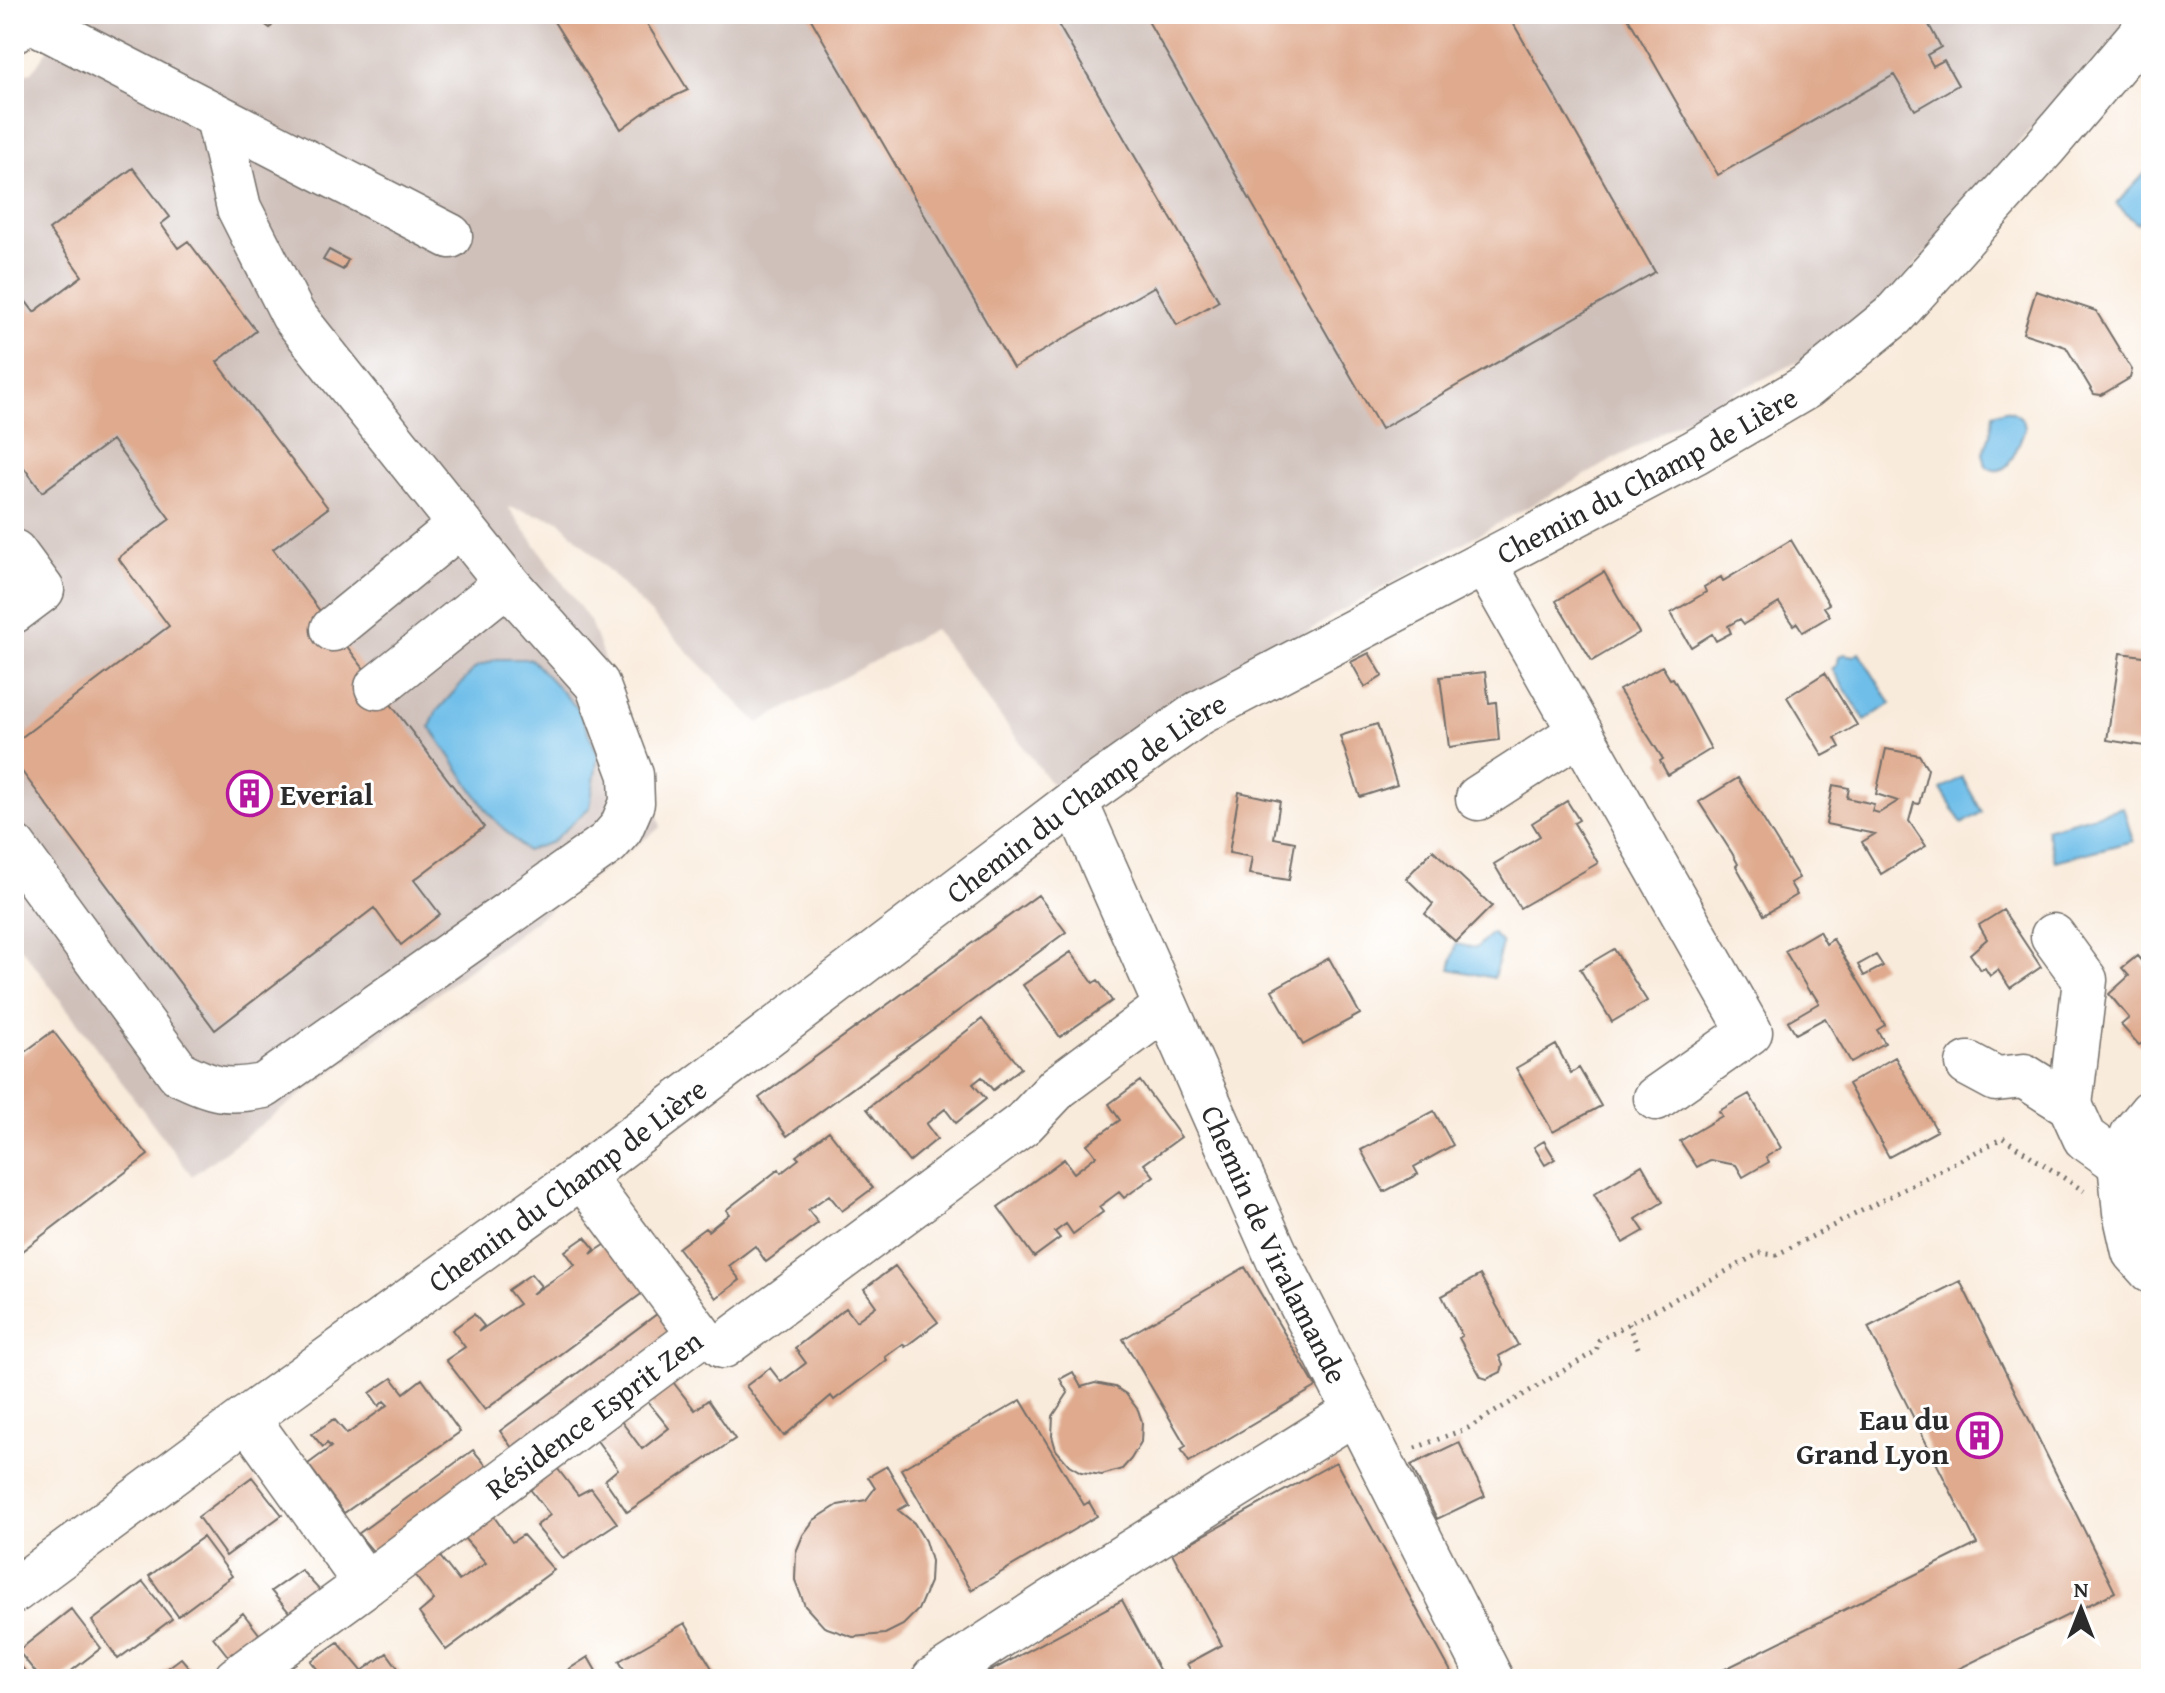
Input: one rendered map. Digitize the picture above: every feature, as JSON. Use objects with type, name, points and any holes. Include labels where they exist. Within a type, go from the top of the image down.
[{"type":"street","points":[[23,21],[450,236]]},
{"type":"street","name":"Chemin du Champ de Lière","points":[[14,1591],[582,1176],[1075,801],[1199,713],[1695,452],[1806,387],[1893,316],[2045,147],[2151,22]]},
{"type":"street","points":[[14,847],[179,1073],[209,1088],[239,1091],[264,1086],[608,843],[621,828],[632,803],[631,775],[597,684],[507,583],[293,315],[239,208],[218,118]]},
{"type":"street","points":[[333,629],[460,525]]},
{"type":"street","points":[[14,552],[42,590],[14,611]]},
{"type":"street","points":[[1485,564],[1750,1032],[1656,1098]]},
{"type":"street","points":[[377,687],[507,583]]},
{"type":"street","points":[[1478,798],[1580,732]]},
{"type":"street","name":"Chemin de Viralamande","points":[[1075,801],[1278,1259],[1491,1679]]},
{"type":"street","points":[[2053,936],[2085,980],[2070,1105],[2085,1138],[2120,1163]]},
{"type":"street","points":[[723,1346],[1024,1123],[1058,1087],[1166,1007]]},
{"type":"street","points":[[1968,1064],[1996,1079],[2024,1076],[2070,1105]]},
{"type":"street","points":[[2151,1112],[2133,1134],[2120,1163],[2125,1212],[2134,1252],[2151,1271]]},
{"type":"street","name":"Résidence Esprit Zen","points":[[236,1679],[700,1335],[582,1176]]},
{"type":"street","points":[[934,1679],[1355,1412]]},
{"type":"street","points":[[247,1418],[366,1584]]},
{"type":"path","points":[[1379,1459],[1468,1428],[1596,1351],[1599,1340],[1628,1324],[1760,1253],[1776,1255],[2003,1138],[2080,1189]]},
{"type":"path","points":[[1628,1324],[1639,1350]]},
{"type":"shaded area","points":[[72,14],[2138,15],[2044,113],[1907,275],[1833,345],[1722,399],[1332,616],[1065,802],[934,629],[758,723],[559,520],[508,507],[590,621],[641,759],[661,827],[192,1176],[14,938],[14,75],[32,72]]},
{"type":"water","points":[[2147,171],[2151,175],[2151,210],[2137,224],[2116,204]]},
{"type":"water","points":[[2005,410],[2019,416],[2025,429],[2011,460],[2001,470],[1994,470],[1986,466],[1983,453],[1993,414]]},
{"type":"water","points":[[1859,652],[1891,704],[1865,720],[1832,669],[1843,654],[1854,656]]},
{"type":"water","points":[[497,659],[531,659],[578,709],[598,755],[590,807],[552,842],[526,851],[490,815],[430,727],[436,712],[476,667]]},
{"type":"water","points":[[1962,777],[1982,812],[1962,824],[1941,789]]},
{"type":"water","points":[[2123,807],[2133,841],[2055,861],[2046,829]]},
{"type":"water","points":[[1492,933],[1502,943],[1494,978],[1450,969],[1456,944],[1476,948]]},
{"type":"building","points":[[251,14],[281,14],[270,28]]},
{"type":"building","points":[[563,14],[641,14],[688,90],[653,106],[621,129],[553,20]]},
{"type":"building","points":[[808,14],[1052,14],[1219,301],[1177,325],[1155,286],[1013,368]]},
{"type":"building","points":[[1144,14],[1508,14],[1655,272],[1381,429]]},
{"type":"building","points":[[1626,14],[1923,14],[1941,47],[1927,55],[1933,66],[1944,60],[1958,85],[1915,110],[1894,75],[1718,175]]},
{"type":"building","name":"Everial","points":[[133,168],[170,217],[161,224],[178,248],[188,241],[256,331],[217,362],[328,508],[273,549],[484,827],[414,880],[440,914],[401,945],[374,908],[215,1030],[14,761],[14,743],[169,626],[118,558],[170,519],[112,440],[42,492],[14,454],[14,286],[34,312],[82,276],[49,230]]},
{"type":"building","points":[[329,250],[348,260],[343,270],[323,260]]},
{"type":"building","points":[[2036,291],[2096,311],[2132,370],[2130,378],[2101,395],[2094,394],[2066,347],[2023,333]]},
{"type":"building","points":[[1791,540],[1829,604],[1824,607],[1830,616],[1803,632],[1797,623],[1794,625],[1779,603],[1744,624],[1740,619],[1728,626],[1731,633],[1716,641],[1712,634],[1691,647],[1671,613],[1706,592],[1704,587],[1721,577],[1723,581]]},
{"type":"building","points":[[1604,572],[1639,633],[1592,661],[1556,601]]},
{"type":"building","points":[[1369,653],[1383,676],[1365,687],[1351,662]]},
{"type":"building","points":[[2120,653],[2151,657],[2151,747],[2107,740]]},
{"type":"building","points":[[1662,666],[1670,679],[1673,678],[1711,749],[1668,775],[1660,761],[1663,759],[1619,690]]},
{"type":"building","points":[[1485,672],[1489,703],[1496,702],[1499,740],[1449,747],[1440,677]]},
{"type":"building","points":[[1825,673],[1857,725],[1835,738],[1840,747],[1823,756],[1787,697]]},
{"type":"building","points":[[1377,724],[1397,785],[1360,797],[1340,736]]},
{"type":"building","points":[[1886,749],[1919,755],[1928,769],[1919,804],[1914,803],[1909,821],[1926,846],[1881,874],[1862,842],[1875,834],[1826,824],[1833,785],[1849,788],[1847,798],[1874,804],[1872,811],[1879,813],[1898,801],[1876,794]]},
{"type":"building","points":[[1738,778],[1799,878],[1790,883],[1797,895],[1764,915],[1736,866],[1738,864],[1732,853],[1699,802]]},
{"type":"building","points":[[1239,792],[1280,801],[1274,838],[1295,842],[1289,880],[1249,874],[1252,857],[1229,853]]},
{"type":"building","points":[[1567,801],[1579,820],[1574,823],[1598,863],[1520,908],[1494,864],[1540,836],[1532,823]]},
{"type":"building","points":[[1433,850],[1492,906],[1456,942],[1425,914],[1433,904],[1406,878]]},
{"type":"building","points":[[1038,895],[1066,932],[787,1136],[759,1098]]},
{"type":"building","points":[[2003,910],[2041,967],[2010,988],[1998,970],[1990,976],[1985,968],[1981,970],[1970,954],[1987,939],[1979,925]]},
{"type":"building","points":[[1819,931],[1826,944],[1833,939],[1885,1025],[1877,1030],[1885,1043],[1851,1062],[1825,1018],[1796,1034],[1788,1021],[1819,1003],[1785,951]]},
{"type":"building","points":[[1614,949],[1647,1001],[1612,1022],[1580,969]]},
{"type":"building","points":[[1071,952],[1093,983],[1098,980],[1112,1001],[1060,1037],[1023,985]]},
{"type":"building","points":[[1876,955],[1883,966],[1864,976],[1858,965]]},
{"type":"building","points":[[2137,956],[2151,972],[2151,1038],[2139,1045],[2121,1025],[2129,1018],[2109,994],[2129,976],[2122,968]]},
{"type":"building","points":[[1329,958],[1360,1014],[1303,1045],[1272,990]]},
{"type":"building","points":[[982,1019],[1021,1068],[993,1090],[982,1077],[973,1084],[986,1099],[956,1123],[945,1109],[926,1124],[937,1139],[909,1162],[867,1109]]},
{"type":"building","points":[[53,1031],[148,1155],[14,1257],[14,1060]]},
{"type":"building","points":[[1556,1045],[1571,1073],[1579,1068],[1601,1106],[1553,1132],[1516,1068]]},
{"type":"building","points":[[1895,1057],[1937,1131],[1889,1157],[1848,1084]]},
{"type":"building","points":[[1140,1081],[1181,1137],[1144,1164],[1154,1176],[1124,1198],[1119,1192],[1099,1207],[1103,1212],[1073,1234],[1066,1224],[1055,1232],[1060,1238],[1034,1257],[998,1207],[1064,1159],[1074,1173],[1096,1156],[1087,1144],[1120,1120],[1109,1104]]},
{"type":"building","points":[[1749,1094],[1781,1148],[1766,1157],[1769,1162],[1743,1177],[1736,1165],[1710,1160],[1697,1167],[1680,1141],[1722,1116],[1719,1111]]},
{"type":"building","points":[[1434,1111],[1453,1145],[1414,1167],[1418,1174],[1384,1192],[1361,1150]]},
{"type":"building","points":[[829,1131],[873,1188],[842,1211],[829,1195],[808,1210],[818,1223],[766,1262],[755,1246],[729,1266],[740,1280],[716,1298],[678,1248],[705,1228],[708,1231],[729,1214],[726,1210],[779,1169],[781,1173],[799,1159],[796,1156]]},
{"type":"building","points":[[1544,1141],[1555,1159],[1545,1165],[1534,1147]]},
{"type":"building","points":[[1642,1165],[1663,1202],[1636,1219],[1644,1231],[1623,1243],[1594,1194]]},
{"type":"building","points":[[585,1237],[595,1249],[591,1254],[617,1237],[652,1286],[485,1410],[446,1360],[465,1347],[452,1330],[474,1314],[484,1326],[478,1332],[519,1304],[508,1290],[531,1274],[541,1286],[532,1294],[575,1265],[565,1251]]},
{"type":"building","points":[[895,1266],[938,1322],[905,1347],[903,1344],[885,1357],[887,1360],[834,1400],[831,1396],[784,1436],[746,1386],[770,1368],[781,1382],[806,1363],[795,1348],[846,1308],[856,1321],[876,1306],[864,1289]]},
{"type":"building","points":[[1245,1267],[1316,1387],[1189,1462],[1181,1449],[1186,1446],[1123,1339]]},
{"type":"building","points":[[1480,1275],[1518,1345],[1499,1356],[1503,1365],[1501,1372],[1487,1379],[1481,1377],[1459,1338],[1462,1336],[1442,1296]]},
{"type":"building","name":"Eau du Grand Lyon","points":[[1960,1281],[2115,1592],[1938,1679],[1705,1679],[1977,1544],[1868,1327]]},
{"type":"building","points":[[665,1308],[682,1329],[515,1452],[500,1431]]},
{"type":"building","points":[[1073,1372],[1081,1387],[1095,1383],[1115,1387],[1126,1394],[1138,1410],[1142,1422],[1141,1442],[1122,1469],[1102,1475],[1081,1472],[1069,1465],[1056,1450],[1052,1436],[1053,1416],[1068,1393],[1060,1379]]},
{"type":"building","points":[[392,1378],[404,1393],[422,1379],[460,1432],[344,1513],[308,1464],[331,1447],[327,1443],[323,1447],[312,1434],[334,1419],[347,1434],[388,1405],[384,1401],[379,1406],[370,1393]]},
{"type":"building","points":[[673,1382],[695,1410],[708,1400],[735,1439],[627,1512],[605,1480],[618,1469],[595,1438],[621,1421],[642,1449],[669,1428],[647,1401]]},
{"type":"building","points":[[1021,1400],[1084,1505],[1089,1502],[1097,1516],[971,1590],[901,1469]]},
{"type":"building","points":[[1459,1442],[1485,1496],[1437,1519],[1411,1465]]},
{"type":"building","points":[[473,1450],[491,1471],[377,1556],[358,1534]]},
{"type":"building","points":[[1336,1462],[1455,1679],[1196,1679],[1187,1664],[1222,1645],[1172,1553]]},
{"type":"building","points":[[887,1466],[909,1504],[898,1510],[914,1523],[925,1541],[931,1561],[930,1582],[918,1610],[903,1625],[885,1634],[853,1637],[824,1627],[805,1606],[795,1580],[796,1552],[814,1520],[838,1505],[866,1500],[875,1488],[868,1477]]},
{"type":"building","points":[[557,1468],[578,1495],[591,1488],[617,1523],[563,1559],[536,1526],[550,1515],[530,1489]]},
{"type":"building","points":[[252,1477],[282,1515],[226,1556],[198,1517]]},
{"type":"building","points":[[492,1514],[512,1542],[523,1535],[554,1570],[446,1650],[419,1613],[434,1600],[413,1573],[438,1554],[459,1581],[486,1563],[464,1538]]},
{"type":"building","points":[[203,1537],[232,1576],[178,1616],[149,1576]]},
{"type":"building","points":[[301,1570],[323,1594],[293,1617],[271,1591]]},
{"type":"building","points":[[143,1582],[172,1619],[118,1659],[92,1621]]},
{"type":"building","points":[[1122,1600],[1164,1679],[976,1679]]},
{"type":"building","points":[[71,1609],[101,1648],[61,1679],[41,1679],[18,1651]]},
{"type":"building","points":[[243,1613],[263,1639],[231,1660],[213,1637]]},
{"type":"building","points":[[685,1623],[716,1675],[710,1679],[630,1679],[619,1661]]},
{"type":"building","points":[[338,1642],[362,1671],[387,1653],[406,1679],[325,1679],[311,1661]]},
{"type":"building","points":[[14,1657],[31,1679],[14,1679]]},
{"type":"building","points":[[588,1657],[596,1671],[591,1674],[594,1679],[567,1679],[563,1673]]},
{"type":"building","points":[[181,1658],[199,1679],[153,1679]]},
{"type":"place","name":"Everial","points":[[249,794]]},
{"type":"place","name":"Eau du Grand Lyon","points":[[1980,1436]]}]
